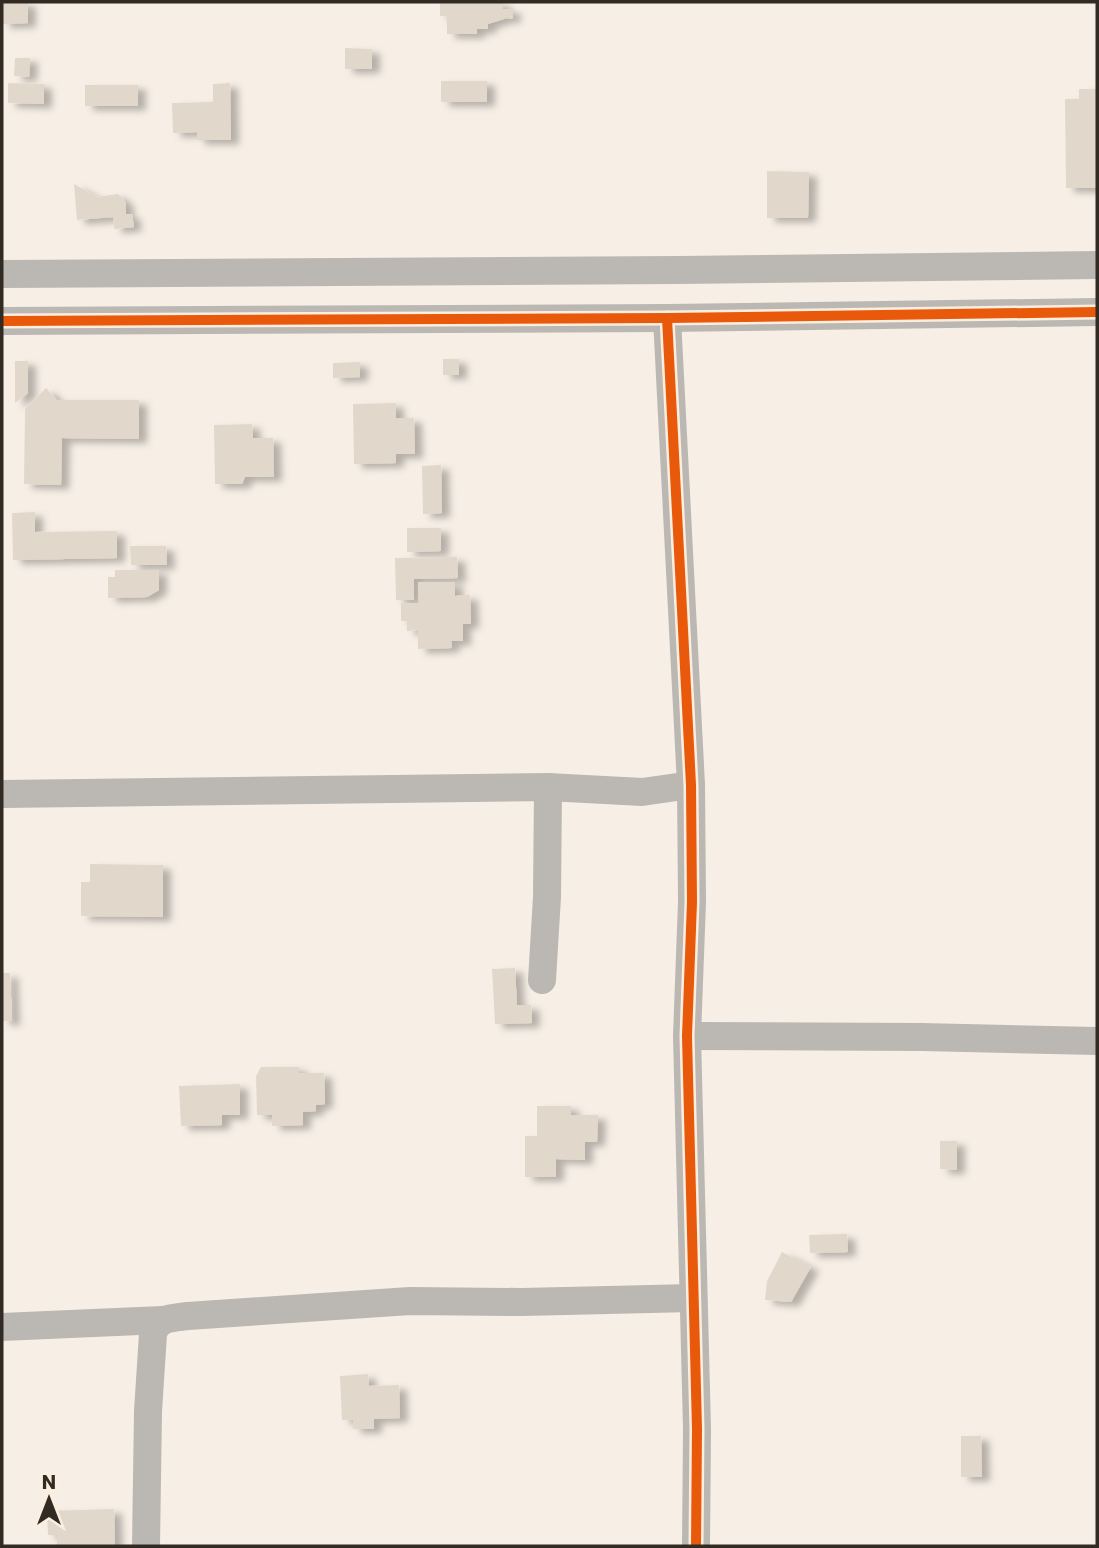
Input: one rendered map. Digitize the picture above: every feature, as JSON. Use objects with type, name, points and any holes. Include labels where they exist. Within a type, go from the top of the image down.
[{"type":"street","points":[[2,274],[1097,265]]},
{"type":"street","points":[[2,321],[667,318],[1097,312]]},
{"type":"street","points":[[667,318],[691,785],[692,902],[687,1036],[697,1429],[696,1546]]},
{"type":"street","points":[[2,794],[548,787],[642,792],[691,785]]},
{"type":"street","points":[[542,980],[547,897],[548,787]]},
{"type":"street","points":[[687,1036],[1097,1041]]},
{"type":"street","points":[[2,1327],[162,1320],[410,1301],[522,1302],[694,1298]]},
{"type":"street","points":[[146,1546],[148,1411],[153,1334],[155,1326],[162,1320]]},
{"type":"building","points":[[2,2],[28,2],[28,23],[2,24]]},
{"type":"building","points":[[440,2],[503,2],[503,9],[513,9],[513,19],[507,18],[488,24],[488,29],[477,29],[477,34],[447,34],[447,16],[440,16]]},
{"type":"building","points":[[345,48],[372,49],[372,69],[345,69]]},
{"type":"building","points":[[15,58],[30,58],[29,77],[14,76]]},
{"type":"building","points":[[441,81],[487,81],[487,102],[441,102]]},
{"type":"building","points":[[8,83],[44,84],[44,104],[8,103]]},
{"type":"building","points":[[230,83],[231,140],[197,140],[197,132],[173,133],[172,103],[213,102],[213,84]]},
{"type":"building","points":[[85,85],[138,85],[138,106],[85,106]]},
{"type":"building","points":[[1079,89],[1097,89],[1097,188],[1066,188],[1065,99],[1079,99]]},
{"type":"building","points":[[767,171],[809,172],[808,218],[767,218]]},
{"type":"building","points":[[74,184],[97,197],[118,194],[126,203],[126,214],[132,214],[134,227],[114,229],[113,217],[77,220]]},
{"type":"building","points":[[443,359],[459,359],[459,375],[443,375]]},
{"type":"building","points":[[15,361],[28,361],[28,393],[15,403]]},
{"type":"building","points":[[360,362],[360,377],[333,378],[333,363]]},
{"type":"building","points":[[46,388],[57,400],[139,400],[139,439],[62,438],[61,485],[24,484],[25,409]]},
{"type":"building","points":[[396,403],[396,418],[414,418],[415,454],[396,454],[396,463],[354,464],[353,404]]},
{"type":"building","points":[[252,424],[253,438],[273,438],[274,477],[245,477],[242,484],[215,484],[214,425]]},
{"type":"building","points":[[441,465],[442,513],[423,514],[422,466]]},
{"type":"building","points":[[35,512],[35,532],[117,531],[117,558],[13,560],[12,513]]},
{"type":"building","points":[[407,528],[441,528],[441,551],[407,552]]},
{"type":"building","points":[[130,546],[166,546],[167,565],[131,565]]},
{"type":"building","points":[[457,557],[458,578],[414,579],[414,600],[396,600],[395,558]]},
{"type":"building","points":[[115,570],[159,570],[159,590],[147,597],[108,598],[108,577],[115,577]]},
{"type":"building","points":[[418,582],[455,582],[455,596],[470,595],[471,624],[463,624],[463,641],[451,641],[452,648],[418,649],[418,630],[407,631],[407,621],[401,621],[401,603],[419,603]]},
{"type":"building","points":[[90,864],[163,865],[163,917],[81,916],[81,882],[90,882]]},
{"type":"building","points":[[515,968],[517,1005],[531,1005],[532,1023],[495,1024],[492,969]]},
{"type":"building","points":[[2,973],[10,973],[12,1021],[2,1021]]},
{"type":"building","points":[[261,1067],[299,1067],[299,1073],[324,1073],[325,1104],[316,1105],[316,1111],[303,1112],[303,1125],[272,1126],[272,1115],[257,1115],[256,1076]]},
{"type":"building","points":[[240,1084],[240,1115],[222,1115],[222,1125],[181,1126],[179,1086]]},
{"type":"building","points":[[537,1106],[571,1106],[571,1115],[598,1115],[597,1142],[585,1142],[585,1160],[556,1159],[556,1177],[525,1177],[525,1136],[537,1136]]},
{"type":"building","points":[[940,1141],[957,1141],[957,1170],[940,1169]]},
{"type":"building","points":[[847,1234],[848,1252],[810,1253],[809,1235]]},
{"type":"building","points":[[782,1252],[811,1267],[791,1302],[765,1300],[767,1281]]},
{"type":"building","points":[[368,1374],[369,1386],[399,1385],[400,1418],[374,1419],[374,1429],[353,1429],[353,1420],[342,1420],[340,1376]]},
{"type":"building","points":[[961,1436],[981,1436],[982,1477],[961,1477]]},
{"type":"building","points":[[114,1509],[115,1546],[57,1546],[57,1535],[48,1535],[47,1511]]},
{"type":"cycle path","points":[[2,321],[667,318],[1097,312]]},
{"type":"cycle path","points":[[667,318],[691,785],[692,902],[687,1036],[697,1429],[696,1546]]}]
